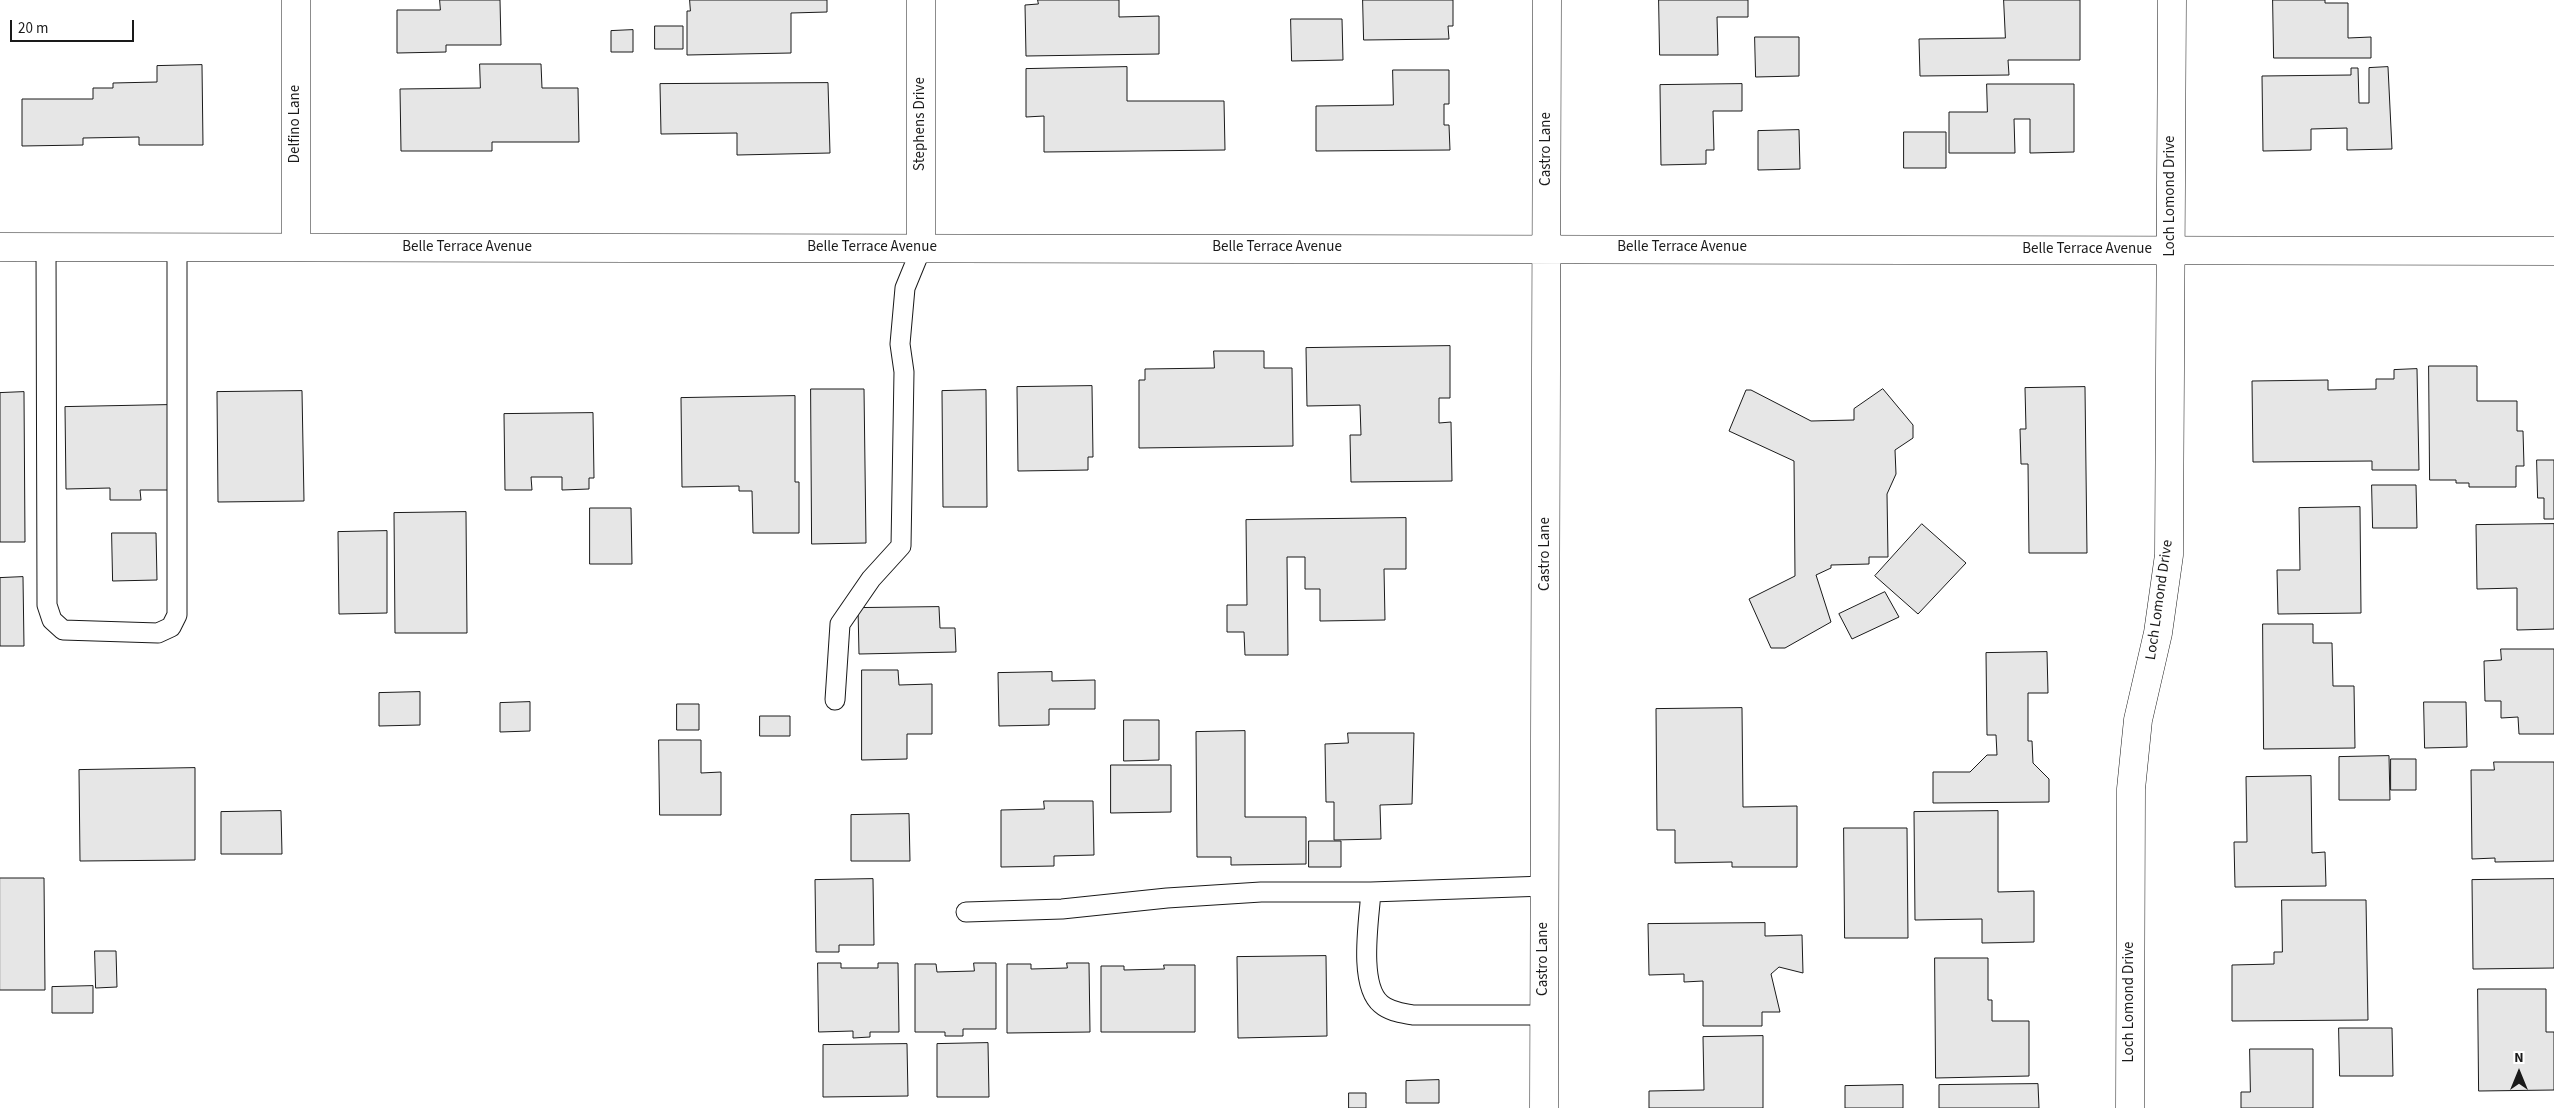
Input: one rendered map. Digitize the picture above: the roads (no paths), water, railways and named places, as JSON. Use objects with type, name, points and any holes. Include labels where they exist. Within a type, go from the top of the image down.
[{"type":"street","name":"Delfino Lane","points":[[296,0],[296,247]]},
{"type":"street","name":"Stephens Drive","points":[[921,0],[921,249]]},
{"type":"street","name":"Castro Lane","points":[[1544,1108],[1547,0]]},
{"type":"street","name":"Loch Lomond Drive","points":[[2130,1108],[2131,789],[2138,720],[2158,633],[2169,554],[2172,0]]},
{"type":"street","name":"Belle Terrace Avenue","points":[[0,247],[2554,251]]},
{"type":"lane","points":[[46,247],[47,605],[52,620],[64,630],[158,633],[171,627],[177,615],[177,247]]},
{"type":"lane","points":[[835,700],[840,624],[871,579],[901,546],[904,372],[900,344],[905,288],[921,249]]},
{"type":"lane","points":[[966,912],[1062,909],[1167,898],[1262,892],[1371,892],[1545,886]]},
{"type":"lane","points":[[1371,892],[1368,953],[1369,984],[1374,997],[1382,1006],[1396,1012],[1414,1015],[1544,1015]]}]
